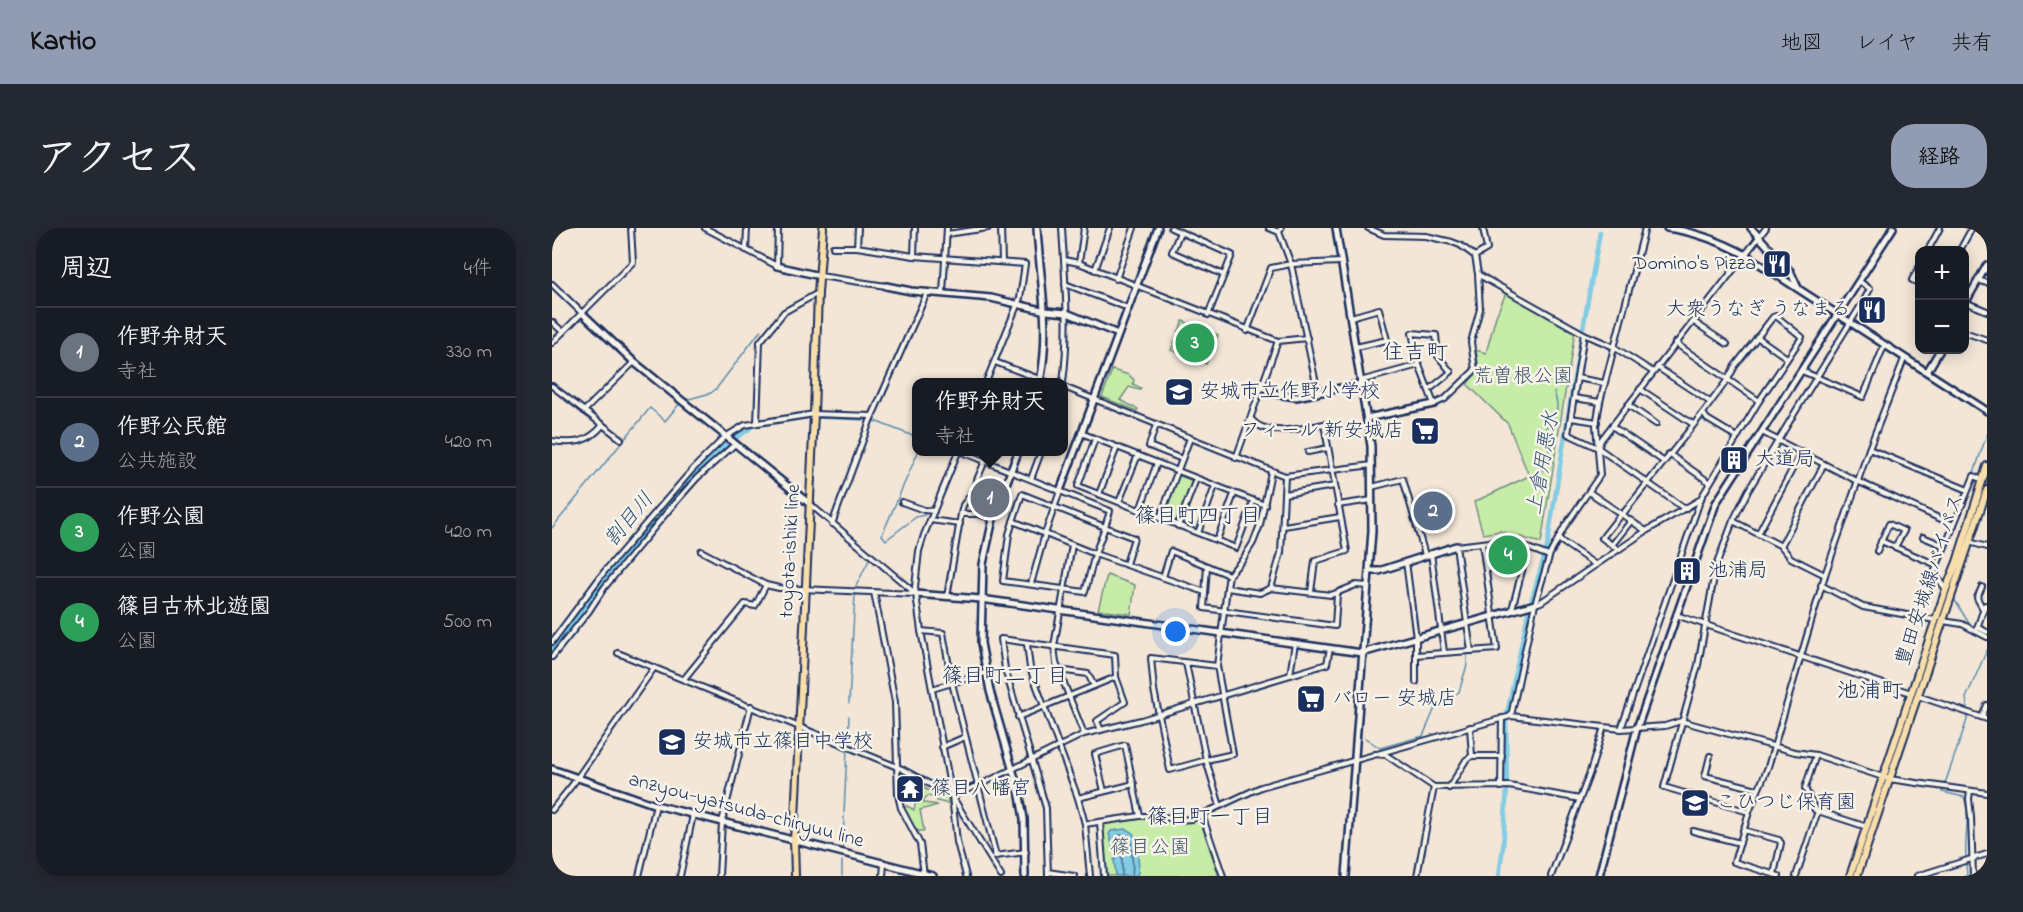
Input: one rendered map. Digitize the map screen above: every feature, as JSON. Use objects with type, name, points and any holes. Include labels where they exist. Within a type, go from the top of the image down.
[{"type":"main road","name":"toyota-ishiki line","points":[[795,876],[794,840],[818,293],[823,228]]},
{"type":"main road","name":"豊田安城線バイパス","points":[[1939,621],[1946,589],[1958,561],[1987,466]]},
{"type":"main road","name":"豊田安城線バイパス","points":[[1851,876],[1987,490]]},
{"type":"main road","name":"豊田安城線バイパス","points":[[1857,876],[1886,778]]},
{"type":"street","points":[[552,343],[633,262],[631,228]]},
{"type":"street","points":[[705,228],[777,266],[820,276],[886,286],[991,298],[1067,314],[1118,334]]},
{"type":"street","points":[[718,228],[718,236]]},
{"type":"street","points":[[746,250],[747,228]]},
{"type":"street","points":[[777,266],[778,228]]},
{"type":"street","points":[[857,248],[858,228]]},
{"type":"street","points":[[914,256],[915,228]]},
{"type":"street","points":[[943,293],[947,228]]},
{"type":"street","points":[[946,234],[988,228]]},
{"type":"street","points":[[1001,228],[1002,262]]},
{"type":"street","points":[[1037,228],[1046,311],[1044,361],[1041,378]]},
{"type":"street","points":[[1062,228],[1067,314],[1063,378]]},
{"type":"street","points":[[1079,263],[1084,228]]},
{"type":"street","points":[[1095,270],[1110,228]]},
{"type":"street","points":[[1116,279],[1134,228]]},
{"type":"street","points":[[1031,584],[1060,491],[1158,228]]},
{"type":"street","points":[[1171,228],[1232,255],[1208,315]]},
{"type":"street","points":[[1269,228],[1280,230],[1291,264],[1318,393]]},
{"type":"street","points":[[1336,228],[1367,418],[1372,465],[1369,571],[1346,876]]},
{"type":"street","points":[[1367,418],[1434,404],[1445,399],[1475,370],[1471,342],[1480,309],[1475,256],[1460,245],[1426,236],[1384,235],[1368,228]]},
{"type":"street","points":[[1475,256],[1487,249],[1483,228]]},
{"type":"street","points":[[1511,716],[1532,604],[1549,555],[1600,475],[1597,422],[1600,402],[1645,228]]},
{"type":"street","points":[[1667,228],[1705,236],[1746,255],[1987,411]]},
{"type":"street","points":[[1752,228],[1790,271],[1798,289]]},
{"type":"street","points":[[1598,448],[1601,440],[1766,228]]},
{"type":"street","points":[[1599,876],[1637,728],[1716,503],[1893,228]]},
{"type":"street","points":[[1930,246],[1941,228]]},
{"type":"street","points":[[1962,246],[1972,228]]},
{"type":"street","points":[[1180,232],[1172,252],[1224,275]]},
{"type":"street","points":[[833,247],[914,256],[1025,264],[1018,305],[988,378]]},
{"type":"street","points":[[1064,260],[1079,263],[1247,331],[1278,341],[1307,338]]},
{"type":"street","points":[[1247,331],[1271,268],[1291,264],[1341,262]]},
{"type":"street","points":[[1967,300],[1987,264]]},
{"type":"street","points":[[1478,274],[1584,333],[1614,347],[1653,372]]},
{"type":"street","points":[[1749,812],[1664,788],[1698,664],[1716,566],[1733,521],[1748,491],[1870,289],[1858,280]]},
{"type":"street","points":[[1978,280],[1987,283]]},
{"type":"street","points":[[552,284],[634,362],[915,594]]},
{"type":"street","points":[[1065,284],[1128,308]]},
{"type":"street","points":[[832,524],[871,418],[927,292]]},
{"type":"street","points":[[758,423],[760,342],[784,312],[818,293]]},
{"type":"street","points":[[1969,304],[1987,310]]},
{"type":"street","points":[[1350,317],[1379,309],[1387,340],[1356,347]]},
{"type":"street","points":[[1618,550],[1602,538],[1703,413],[1735,366],[1773,316],[1776,316],[1802,337],[1759,401],[1701,498],[1621,729]]},
{"type":"street","points":[[552,322],[563,332]]},
{"type":"street","points":[[1694,322],[1727,344]]},
{"type":"street","points":[[1429,390],[1451,372],[1438,356],[1436,335],[1412,333],[1419,365],[1434,404]]},
{"type":"street","points":[[1584,333],[1568,434],[1598,448],[1685,509]]},
{"type":"street","points":[[1969,333],[1987,340]]},
{"type":"street","points":[[1757,337],[1787,358]]},
{"type":"street","points":[[1236,458],[1278,341]]},
{"type":"street","points":[[1675,344],[1759,401]]},
{"type":"street","points":[[1802,371],[1863,397],[1884,346]]},
{"type":"street","points":[[1927,372],[1938,354]]},
{"type":"street","points":[[1743,830],[1779,840],[1777,875],[1734,862],[1743,830],[1749,812],[1768,767],[1821,585],[1869,448],[1904,359]]},
{"type":"street","points":[[584,411],[634,362]]},
{"type":"street","points":[[994,362],[1031,378]]},
{"type":"street","points":[[1262,387],[1287,397],[1318,393],[1419,365]]},
{"type":"street","points":[[1657,367],[1710,402]]},
{"type":"street","points":[[1577,378],[1604,383]]},
{"type":"street","points":[[552,386],[621,439]]},
{"type":"street","points":[[1068,389],[1285,476],[1372,465]]},
{"type":"street","points":[[1640,389],[1693,424]]},
{"type":"street","points":[[1574,398],[1600,402]]},
{"type":"street","points":[[1628,405],[1656,424]]},
{"type":"street","points":[[1703,413],[1707,419],[1737,437]]},
{"type":"street","points":[[552,642],[604,572],[692,470],[725,437],[745,425],[758,423],[814,417],[871,418]]},
{"type":"street","points":[[1571,417],[1597,422]]},
{"type":"street","points":[[1251,419],[1260,426],[1285,431],[1324,424],[1347,551],[1315,561],[1311,592]]},
{"type":"street","points":[[552,441],[567,444],[584,441],[596,434],[603,425]]},
{"type":"street","points":[[1156,425],[1149,446],[1182,459]]},
{"type":"street","points":[[1612,426],[1664,462]]},
{"type":"street","points":[[1762,432],[1857,481],[1954,525]]},
{"type":"street","points":[[1081,433],[1265,505]]},
{"type":"street","points":[[1160,518],[1190,438]]},
{"type":"street","points":[[1095,439],[1078,486],[1236,548],[1253,502]]},
{"type":"street","points":[[552,657],[589,611],[604,588],[673,505],[733,443]]},
{"type":"street","points":[[1099,494],[1117,447]]},
{"type":"street","points":[[1308,452],[1328,448]]},
{"type":"street","points":[[1869,448],[1968,490]]},
{"type":"street","points":[[1758,534],[1802,452]]},
{"type":"street","points":[[1670,454],[1709,482]]},
{"type":"street","points":[[1119,502],[1138,455]]},
{"type":"street","points":[[958,456],[919,551],[915,594],[952,796],[957,842],[966,876]]},
{"type":"street","points":[[971,456],[1110,511],[1105,527],[1095,554],[1085,592],[1003,581],[1009,534],[1022,494],[1105,527],[1134,538],[1126,564]]},
{"type":"street","points":[[1017,456],[993,519],[983,564],[981,643],[986,673],[1024,819],[1025,876]]},
{"type":"street","points":[[1031,478],[1039,456]]},
{"type":"street","points":[[946,597],[963,505],[970,496],[985,461]]},
{"type":"street","points":[[1140,510],[1157,463]]},
{"type":"street","points":[[1781,546],[1824,463]]},
{"type":"street","points":[[1217,666],[1151,658],[1170,770],[1233,754],[1217,666],[1227,588],[1229,574],[1243,559],[1260,525],[1271,472]]},
{"type":"street","points":[[1271,588],[1281,553],[1285,476]]},
{"type":"street","points":[[1946,589],[1934,573],[1974,476],[1982,480]]},
{"type":"street","points":[[1178,525],[1196,479]]},
{"type":"street","points":[[1372,487],[1403,479],[1428,554],[1444,652]]},
{"type":"street","points":[[1198,533],[1215,486]]},
{"type":"street","points":[[1284,494],[1335,486]]},
{"type":"street","points":[[1589,492],[1646,531]]},
{"type":"street","points":[[1217,540],[1234,494]]},
{"type":"street","points":[[702,550],[766,585],[779,588],[981,599],[1362,652],[1541,602],[1646,531],[1701,498]]},
{"type":"street","points":[[1338,505],[1372,500]]},
{"type":"street","points":[[902,502],[934,511]]},
{"type":"street","points":[[1979,512],[1987,515]]},
{"type":"street","points":[[961,514],[978,514],[993,519]]},
{"type":"street","points":[[1284,526],[1340,517]]},
{"type":"street","points":[[930,520],[960,524]]},
{"type":"street","points":[[1013,521],[1095,554],[1205,592]]},
{"type":"street","points":[[1612,545],[1631,521]]},
{"type":"street","points":[[1733,521],[1781,546],[1791,558],[1825,575]]},
{"type":"street","points":[[1877,551],[1889,524],[1904,531],[1895,547]]},
{"type":"street","points":[[1923,537],[1945,546]]},
{"type":"street","points":[[1558,539],[1596,566]]},
{"type":"street","points":[[1369,571],[1379,571],[1456,546],[1507,540],[1549,555]]},
{"type":"street","points":[[1486,569],[1506,566],[1502,541]]},
{"type":"street","points":[[1881,541],[1937,565]]},
{"type":"street","points":[[1969,542],[1987,547]]},
{"type":"street","points":[[1416,655],[1497,649],[1482,543]]},
{"type":"street","points":[[1072,545],[1054,646],[1059,670],[1084,734]]},
{"type":"street","points":[[1456,546],[1471,651]]},
{"type":"street","points":[[1512,609],[1528,548]]},
{"type":"street","points":[[1163,577],[1171,551],[1229,574]]},
{"type":"street","points":[[1406,562],[1416,638],[1416,682]]},
{"type":"street","points":[[1207,566],[1204,608],[1335,626],[1337,594]]},
{"type":"street","points":[[684,679],[745,604],[755,606],[766,585]]},
{"type":"street","points":[[1227,588],[1260,593],[1271,588],[1331,595],[1356,585],[1368,586]]},
{"type":"street","points":[[1821,585],[1863,607],[1962,624],[1987,635]]},
{"type":"street","points":[[1976,629],[1985,607],[1977,598],[1982,587]]},
{"type":"street","points":[[874,592],[895,702],[897,795],[901,808],[920,844],[924,875]]},
{"type":"street","points":[[1676,615],[1984,718],[1987,705]]},
{"type":"street","points":[[921,631],[943,633],[952,683],[978,785],[993,857],[1001,876]]},
{"type":"street","points":[[1074,876],[1048,874],[1046,808],[1005,669],[1002,639],[1115,655],[1116,677],[1125,702],[1097,721],[1101,730]]},
{"type":"street","points":[[1290,675],[1294,643]]},
{"type":"street","points":[[1027,644],[1030,668],[1078,798],[1085,824],[1090,876]]},
{"type":"street","points":[[952,796],[1012,770],[1084,734],[1328,664],[1330,648]]},
{"type":"street","points":[[618,653],[897,767],[952,796],[993,857]]},
{"type":"street","points":[[1186,663],[1206,760],[1220,806]]},
{"type":"street","points":[[552,810],[654,668]]},
{"type":"street","points":[[1059,670],[1088,674],[1094,686]]},
{"type":"street","points":[[932,689],[986,673]]},
{"type":"street","points":[[1018,717],[1116,677]]},
{"type":"street","points":[[719,876],[722,822],[751,706]]},
{"type":"street","points":[[1085,824],[1140,816],[1160,816],[1178,820],[1192,819],[1261,786],[1511,716],[1621,729],[1665,726],[1681,721],[1774,747],[1816,755],[1886,778],[1987,793]]},
{"type":"street","points":[[1503,717],[1502,756],[1505,786]]},
{"type":"street","points":[[1470,727],[1472,756]]},
{"type":"street","points":[[1551,876],[1604,727]]},
{"type":"street","points":[[942,747],[965,737]]},
{"type":"street","points":[[1104,791],[1095,754],[1125,745],[1140,816]]},
{"type":"street","points":[[1374,754],[1386,755],[1434,787],[1505,786],[1580,799]]},
{"type":"street","points":[[1816,755],[1805,788],[1815,810],[1867,827]]},
{"type":"street","points":[[1449,788],[1466,760],[1472,756],[1502,756]]},
{"type":"street","points":[[1710,756],[1705,776],[1758,789]]},
{"type":"street","name":"anzyou-yatsuda-chiryuu line","points":[[552,769],[656,805],[933,876]]},
{"type":"street","points":[[1078,798],[1134,784]]},
{"type":"street","points":[[1417,876],[1434,787]]},
{"type":"street","points":[[1970,791],[1973,876]]},
{"type":"street","points":[[639,876],[656,805]]},
{"type":"street","points":[[1796,876],[1818,811]]},
{"type":"street","points":[[680,876],[693,815]]},
{"type":"street","points":[[1202,815],[1223,876]]},
{"type":"street","points":[[1100,822],[1104,876]]},
{"type":"street","points":[[1693,831],[1740,843]]},
{"type":"street","points":[[993,857],[1026,852]]},
{"type":"street","points":[[1917,876],[1987,854]]},
{"type":"street","points":[[884,864],[884,876]]},
{"type":"green space","name":"荒曽根公園","points":[[1506,293],[1575,331],[1541,543],[1500,531],[1483,534],[1474,502],[1529,476],[1508,424],[1467,384],[1479,370],[1476,350],[1486,353],[1496,316]]},
{"type":"green space","points":[[1183,321],[1218,335],[1206,364],[1171,350]]},
{"type":"green space","points":[[1112,370],[1129,375],[1134,380],[1133,384],[1141,388],[1140,390],[1129,387],[1120,400],[1138,409],[1137,411],[1102,397]]},
{"type":"green space","points":[[1178,475],[1193,481],[1177,523],[1163,516]]},
{"type":"green space","points":[[1107,575],[1135,585],[1131,614],[1098,610]]},
{"type":"green space","points":[[902,772],[924,784],[927,790],[948,797],[948,804],[928,796],[924,799],[924,803],[938,805],[920,810],[924,831],[918,831],[912,825],[904,808],[907,806],[914,810],[916,795],[913,780],[905,781],[905,794],[901,795]]},
{"type":"green space","name":"篠目公園","points":[[1142,818],[1183,822],[1200,819],[1219,876],[1106,876],[1101,825]]},
{"type":"water","points":[[1125,829],[1134,834],[1139,860],[1138,873],[1135,876],[1116,876],[1114,860],[1116,859],[1109,834],[1111,831]]},
{"type":"waterway","name":"上倉用悪水","points":[[1499,876],[1507,788],[1506,718],[1529,609],[1547,547],[1600,232]]},
{"type":"waterway","points":[[685,400],[711,393],[716,389],[761,330]]},
{"type":"waterway","points":[[1542,471],[1546,469],[1549,454],[1547,426],[1557,408],[1554,392]]},
{"type":"waterway","points":[[552,528],[650,408],[665,421],[681,402]]},
{"type":"waterway","points":[[748,428],[811,418]]},
{"type":"waterway","points":[[816,418],[868,420]]},
{"type":"waterway","points":[[872,420],[912,435]]},
{"type":"waterway","name":"割目川","points":[[552,649],[613,569],[692,475],[733,438],[748,428]]},
{"type":"waterway","points":[[1973,476],[1987,434]]},
{"type":"waterway","points":[[916,456],[882,535],[886,540],[916,517],[925,515]]},
{"type":"waterway","points":[[1945,584],[1937,572],[1949,542]]},
{"type":"waterway","points":[[855,588],[870,558]]},
{"type":"waterway","points":[[849,703],[855,594]]},
{"type":"waterway","points":[[1954,599],[1970,625],[1976,628]]},
{"type":"waterway","points":[[1966,858],[1967,812],[1964,797],[1942,792],[1968,716],[1966,698],[1987,650]]},
{"type":"waterway","points":[[1365,738],[1380,748],[1423,736],[1435,708],[1459,692],[1467,665],[1467,655]]},
{"type":"waterway","points":[[848,743],[849,716]]},
{"type":"waterway","points":[[844,813],[847,749]]},
{"type":"waterway","points":[[843,847],[844,816]]},
{"type":"waterway","points":[[842,861],[842,876]]},
{"type":"waterway","points":[[1966,863],[1967,876]]},
{"type":"place","name":"Domino's Pizza","points":[[1777,264]]},
{"type":"place","name":"大衆うなぎ うなまる","points":[[1872,310]]},
{"type":"place","name":"作野公園","points":[[1195,343]]},
{"type":"place","name":"安城市立作野小学校","points":[[1179,392]]},
{"type":"place","name":"フィール 新安城店","points":[[1425,431]]},
{"type":"place","name":"大道局","points":[[1734,460]]},
{"type":"place","name":"作野弁財天","points":[[990,498]]},
{"type":"place","name":"作野公民館","points":[[1433,511]]},
{"type":"place","name":"篠目古林北遊園","points":[[1508,555]]},
{"type":"place","name":"池浦局","points":[[1687,571]]},
{"type":"place","name":"バロー 安城店","points":[[1311,699]]},
{"type":"place","name":"安城市立篠目中学校","points":[[672,742]]},
{"type":"place","name":"篠目八幡宮","points":[[910,789]]},
{"type":"place","name":"こひつじ保育園","points":[[1695,803]]},
{"type":"district","name":"住吉町","points":[[1415,354]]},
{"type":"district","name":"篠目町四丁目","points":[[1198,517]]},
{"type":"district","name":"篠目町二丁目","points":[[1005,677]]},
{"type":"district","name":"池浦町","points":[[1870,692]]},
{"type":"district","name":"篠目町一丁目","points":[[1210,818]]}]
